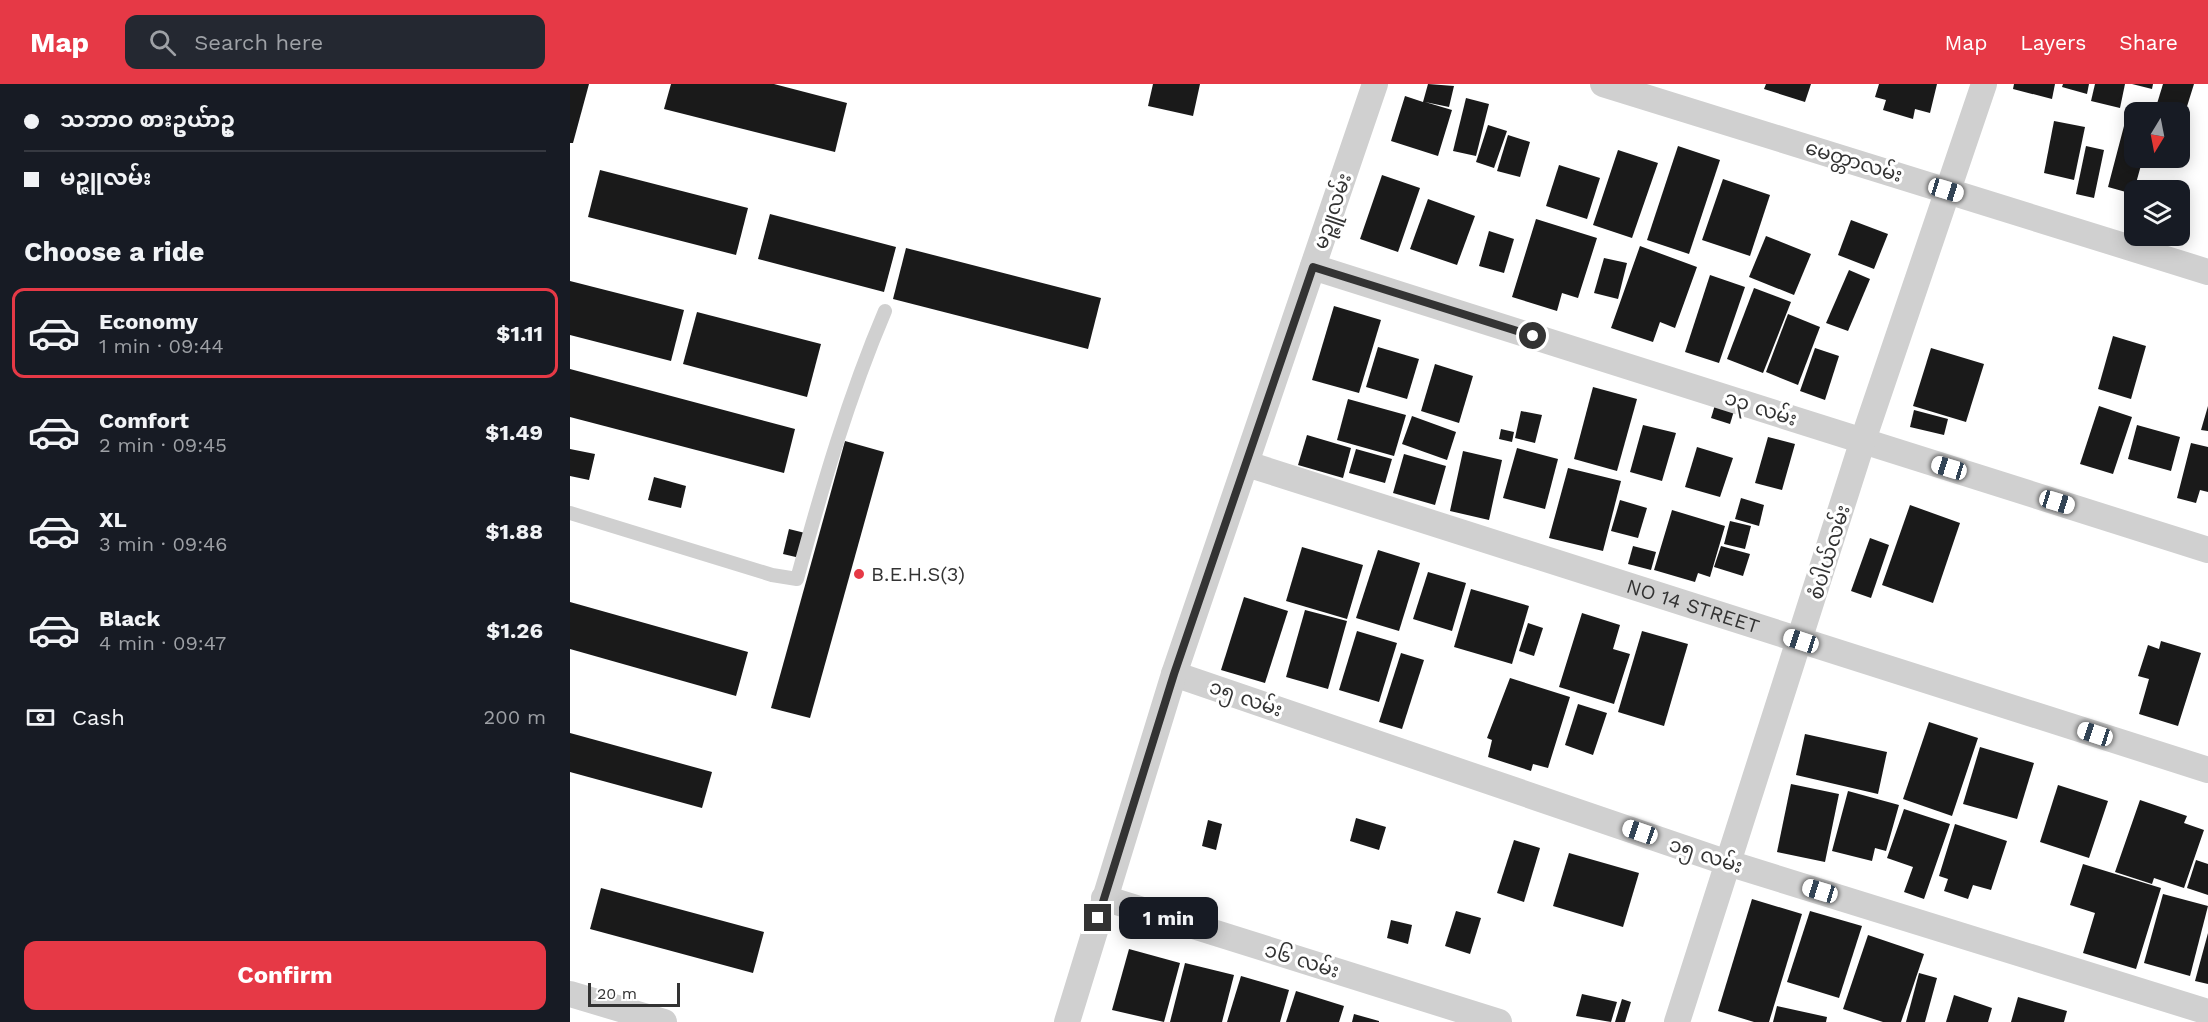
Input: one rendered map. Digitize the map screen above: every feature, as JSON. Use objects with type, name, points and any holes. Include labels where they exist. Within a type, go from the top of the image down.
[{"type":"street","name":"မဉ္ဇူလမ်း","points":[[1067,1022],[1174,674],[1375,84]]},
{"type":"street","name":"မေတ္တာလမ်း","points":[[1603,84],[2208,272]]},
{"type":"street","name":"စံပါယ်လမ်း","points":[[1677,1022],[1801,641],[1863,440],[1946,190],[1984,84]]},
{"type":"street","name":"၁၃ လမ်း","points":[[1313,267],[2208,550]]},
{"type":"street","name":"NO 14 STREET","points":[[1247,464],[2208,770]]},
{"type":"street","name":"၁၅ လမ်း","points":[[1174,674],[1728,863],[2208,1012]]},
{"type":"street","name":"၁၆ လမ်း","points":[[1104,898],[1499,1022]]},
{"type":"street","points":[[570,994],[664,1022]]},
{"type":"lane","points":[[570,513],[772,575],[797,579],[830,461],[862,366],[885,311]]},
{"type":"building","points":[[570,84],[589,84],[573,143],[570,143]]},
{"type":"building","points":[[671,84],[774,84],[847,103],[835,152],[664,109]]},
{"type":"building","points":[[1153,84],[1200,84],[1193,116],[1148,106]]},
{"type":"building","points":[[1428,84],[1454,86],[1449,107],[1425,102],[1452,110],[1438,156],[1391,141],[1405,96],[1423,102]]},
{"type":"building","points":[[1766,84],[1811,84],[1805,102],[1764,89]]},
{"type":"building","points":[[1879,84],[1937,84],[1930,113],[1915,109],[1913,119],[1883,110],[1886,100],[1875,97]]},
{"type":"building","points":[[2014,84],[2055,84],[2052,99],[2013,89]]},
{"type":"building","points":[[2063,84],[2089,84],[2087,94],[2062,87]]},
{"type":"building","points":[[2095,84],[2125,84],[2120,108],[2091,101]]},
{"type":"building","points":[[2132,84],[2153,84],[2152,89]]},
{"type":"building","points":[[2163,84],[2194,84],[2188,102],[2158,102]]},
{"type":"building","points":[[1466,98],[1489,104],[1476,156],[1453,151]]},
{"type":"building","points":[[2054,121],[2085,127],[2074,180],[2044,173]]},
{"type":"building","points":[[1488,125],[1507,131],[1494,168],[1476,162]]},
{"type":"building","points":[[2124,126],[2124,168],[2140,168],[2137,180],[2124,180],[2124,191],[2108,187]]},
{"type":"building","points":[[1508,135],[1530,142],[1520,177],[1497,171]]},
{"type":"building","points":[[1678,146],[1720,160],[1689,254],[1647,240]]},
{"type":"building","points":[[2086,146],[2104,150],[2094,198],[2076,194]]},
{"type":"building","points":[[1618,150],[1658,163],[1632,238],[1593,225]]},
{"type":"building","points":[[1559,165],[1600,178],[1587,219],[1546,206]]},
{"type":"building","points":[[600,170],[748,208],[736,255],[588,217]]},
{"type":"building","points":[[1382,175],[1420,188],[1398,252],[1360,239]]},
{"type":"building","points":[[1723,179],[1770,195],[1750,256],[1702,240]]},
{"type":"building","points":[[1428,199],[1475,216],[1457,265],[1410,249]]},
{"type":"building","points":[[770,214],[896,247],[884,292],[758,259]]},
{"type":"building","points":[[1536,219],[1597,238],[1578,298],[1562,293],[1557,311],[1512,297]]},
{"type":"building","points":[[1851,220],[1888,234],[1874,269],[1838,255]]},
{"type":"building","points":[[1489,231],[1514,239],[1504,273],[1479,266]]},
{"type":"building","points":[[1766,236],[1811,254],[1794,295],[1749,277]]},
{"type":"building","points":[[1640,246],[1697,267],[1675,328],[1660,322],[1653,342],[1611,328]]},
{"type":"building","points":[[906,248],[1101,298],[1088,349],[893,299]]},
{"type":"building","points":[[1604,258],[1627,263],[1618,299],[1594,293]]},
{"type":"building","points":[[1849,270],[1870,279],[1848,331],[1826,323]]},
{"type":"building","points":[[1710,275],[1745,287],[1719,363],[1685,352]]},
{"type":"building","points":[[570,281],[684,310],[671,361],[570,335]]},
{"type":"building","points":[[1754,288],[1791,302],[1763,373],[1727,359]]},
{"type":"building","points":[[1334,306],[1381,320],[1359,393],[1312,380]]},
{"type":"building","points":[[697,312],[821,344],[807,397],[683,364]]},
{"type":"building","points":[[1788,314],[1820,327],[1798,385],[1766,372]]},
{"type":"building","points":[[2113,336],[2146,346],[2131,399],[2098,389]]},
{"type":"building","points":[[1378,347],[1419,359],[1407,399],[1366,387]]},
{"type":"building","points":[[1815,348],[1839,356],[1825,400],[1800,391]]},
{"type":"building","points":[[1931,348],[1984,364],[1966,422],[1913,406]]},
{"type":"building","points":[[1435,364],[1473,376],[1459,423],[1421,411]]},
{"type":"building","points":[[570,369],[795,429],[784,473],[570,417]]},
{"type":"building","points":[[1593,387],[1637,399],[1617,471],[1574,459]]},
{"type":"building","points":[[1348,399],[1406,415],[1394,456],[1337,440]]},
{"type":"building","points":[[1715,405],[1734,411],[1730,424],[1711,418]]},
{"type":"building","points":[[2099,406],[2132,417],[2113,474],[2080,464]]},
{"type":"building","points":[[2208,406],[2208,431],[2201,430]]},
{"type":"building","points":[[1914,410],[1948,419],[1944,435],[1910,427]]},
{"type":"building","points":[[1521,411],[1542,415],[1535,443],[1515,438]]},
{"type":"building","points":[[1412,416],[1456,432],[1447,460],[1402,444]]},
{"type":"building","points":[[1643,425],[1676,433],[1662,481],[1630,472]]},
{"type":"building","points":[[2137,425],[2180,437],[2171,471],[2128,459]]},
{"type":"building","points":[[1501,429],[1514,432],[1512,442],[1499,439]]},
{"type":"building","points":[[1307,435],[1351,448],[1343,478],[1298,465]]},
{"type":"building","points":[[1768,437],[1795,444],[1782,490],[1755,483]]},
{"type":"building","points":[[845,441],[884,452],[810,718],[771,708]]},
{"type":"building","points":[[2191,443],[2208,447],[2208,492],[2200,490],[2196,503],[2177,498]]},
{"type":"building","points":[[1697,447],[1733,458],[1720,497],[1685,487]]},
{"type":"building","points":[[1517,448],[1558,459],[1545,509],[1503,498]]},
{"type":"building","points":[[570,449],[595,454],[589,480],[570,476]]},
{"type":"building","points":[[1356,449],[1392,459],[1385,483],[1349,473]]},
{"type":"building","points":[[1463,451],[1502,460],[1489,520],[1450,511]]},
{"type":"building","points":[[1404,454],[1446,466],[1435,505],[1393,493]]},
{"type":"building","points":[[1568,468],[1621,481],[1603,551],[1549,538]]},
{"type":"building","points":[[654,477],[686,486],[681,508],[648,500]]},
{"type":"building","points":[[1741,498],[1764,505],[1759,526],[1735,519]]},
{"type":"building","points":[[1620,500],[1647,508],[1638,538],[1611,531]]},
{"type":"building","points":[[1910,505],[1960,523],[1933,603],[1882,585]]},
{"type":"building","points":[[1672,510],[1725,526],[1710,577],[1698,573],[1695,582],[1654,570]]},
{"type":"building","points":[[1730,521],[1751,526],[1745,549],[1724,544]]},
{"type":"building","points":[[789,529],[805,533],[800,558],[783,554]]},
{"type":"building","points":[[1870,538],[1889,545],[1871,598],[1851,591]]},
{"type":"building","points":[[1633,546],[1656,552],[1651,570],[1628,564]]},
{"type":"building","points":[[1721,546],[1750,554],[1743,576],[1714,567]]},
{"type":"building","points":[[1302,547],[1363,565],[1347,619],[1286,601]]},
{"type":"building","points":[[1378,550],[1420,563],[1399,631],[1356,618]]},
{"type":"building","points":[[1428,572],[1466,583],[1452,631],[1413,619]]},
{"type":"building","points":[[1471,589],[1529,606],[1512,664],[1454,647]]},
{"type":"building","points":[[1244,597],[1288,611],[1265,683],[1221,670]]},
{"type":"building","points":[[570,602],[748,652],[736,696],[570,649]]},
{"type":"building","points":[[1305,610],[1347,621],[1328,689],[1286,677]]},
{"type":"building","points":[[1582,613],[1620,625],[1613,649],[1630,654],[1614,704],[1559,687]]},
{"type":"building","points":[[1528,623],[1543,628],[1534,656],[1519,651]]},
{"type":"building","points":[[1357,631],[1397,643],[1379,702],[1339,690]]},
{"type":"building","points":[[1642,631],[1688,644],[1664,726],[1618,712]]},
{"type":"building","points":[[2161,641],[2201,653],[2178,726],[2139,714],[2149,679],[2138,676],[2148,645],[2159,649]]},
{"type":"building","points":[[1401,653],[1424,660],[1402,729],[1379,722]]},
{"type":"building","points":[[1510,678],[1570,697],[1548,768],[1533,764],[1531,771],[1488,757],[1492,740],[1487,738]]},
{"type":"building","points":[[1578,704],[1607,713],[1593,755],[1565,745]]},
{"type":"building","points":[[1929,722],[1978,738],[1952,816],[1903,799]]},
{"type":"building","points":[[570,733],[712,772],[702,808],[570,772]]},
{"type":"building","points":[[1805,734],[1887,752],[1878,794],[1796,775]]},
{"type":"building","points":[[1980,747],[2034,763],[2017,819],[1963,804]]},
{"type":"building","points":[[1791,784],[1839,794],[1825,862],[1777,852]]},
{"type":"building","points":[[2058,785],[2108,801],[2089,858],[2040,842]]},
{"type":"building","points":[[1848,791],[1899,805],[1886,851],[1875,848],[1872,861],[1832,851]]},
{"type":"building","points":[[2140,800],[2187,816],[2184,823],[2204,830],[2184,888],[2154,878],[2152,884],[2115,872]]},
{"type":"building","points":[[1904,809],[1950,824],[1924,899],[1904,892],[1913,867],[1887,858]]},
{"type":"building","points":[[1356,818],[1386,827],[1379,850],[1350,841]]},
{"type":"building","points":[[1208,820],[1222,824],[1216,850],[1202,846]]},
{"type":"building","points":[[1955,824],[2007,841],[1991,890],[1973,885],[1968,899],[1944,891],[1948,879],[1939,876]]},
{"type":"building","points":[[1514,840],[1540,848],[1524,902],[1497,893]]},
{"type":"building","points":[[1569,853],[1639,873],[1623,927],[1553,906]]},
{"type":"building","points":[[2196,860],[2208,864],[2208,895],[2187,888]]},
{"type":"building","points":[[2083,864],[2161,888],[2136,969],[2083,953],[2095,913],[2070,905]]},
{"type":"building","points":[[601,888],[764,932],[753,973],[590,929]]},
{"type":"building","points":[[2163,894],[2208,906],[2190,976],[2144,963]]},
{"type":"building","points":[[1752,899],[1802,914],[1769,1022],[1754,1022],[1718,1011]]},
{"type":"building","points":[[1456,911],[1481,918],[1470,954],[1445,946]]},
{"type":"building","points":[[1810,911],[1862,926],[1839,998],[1787,982]]},
{"type":"building","points":[[1391,920],[1412,925],[1408,944],[1387,938]]},
{"type":"building","points":[[2208,933],[2208,984],[2195,981]]},
{"type":"building","points":[[1868,935],[1924,954],[1901,1022],[1883,1022],[1843,1009]]},
{"type":"building","points":[[1129,949],[1180,963],[1164,1022],[1112,1010]]},
{"type":"building","points":[[1185,963],[1234,975],[1222,1022],[1170,1022]]},
{"type":"building","points":[[1919,973],[1937,978],[1925,1022],[1906,1022]]},
{"type":"building","points":[[1241,976],[1289,990],[1280,1022],[1227,1022]]},
{"type":"building","points":[[1296,991],[1344,1006],[1339,1022],[1286,1022]]},
{"type":"building","points":[[1582,994],[1617,1002],[1611,1022],[1576,1016]]},
{"type":"building","points":[[1954,995],[1992,1008],[1988,1022],[1946,1022]]},
{"type":"building","points":[[2018,997],[2067,1011],[2064,1022],[2011,1022]]},
{"type":"building","points":[[1622,999],[1631,1002],[1625,1022],[1615,1022]]},
{"type":"building","points":[[1777,1006],[1827,1017],[1826,1022],[1773,1022]]},
{"type":"building","points":[[1354,1014],[1379,1021],[1379,1022],[1352,1022]]},
{"type":"place","name":"B.E.H.S(3)","points":[[859,574]]},
{"type":"route","points":[[1098,918],[1174,674],[1313,267],[1533,336]]}]
